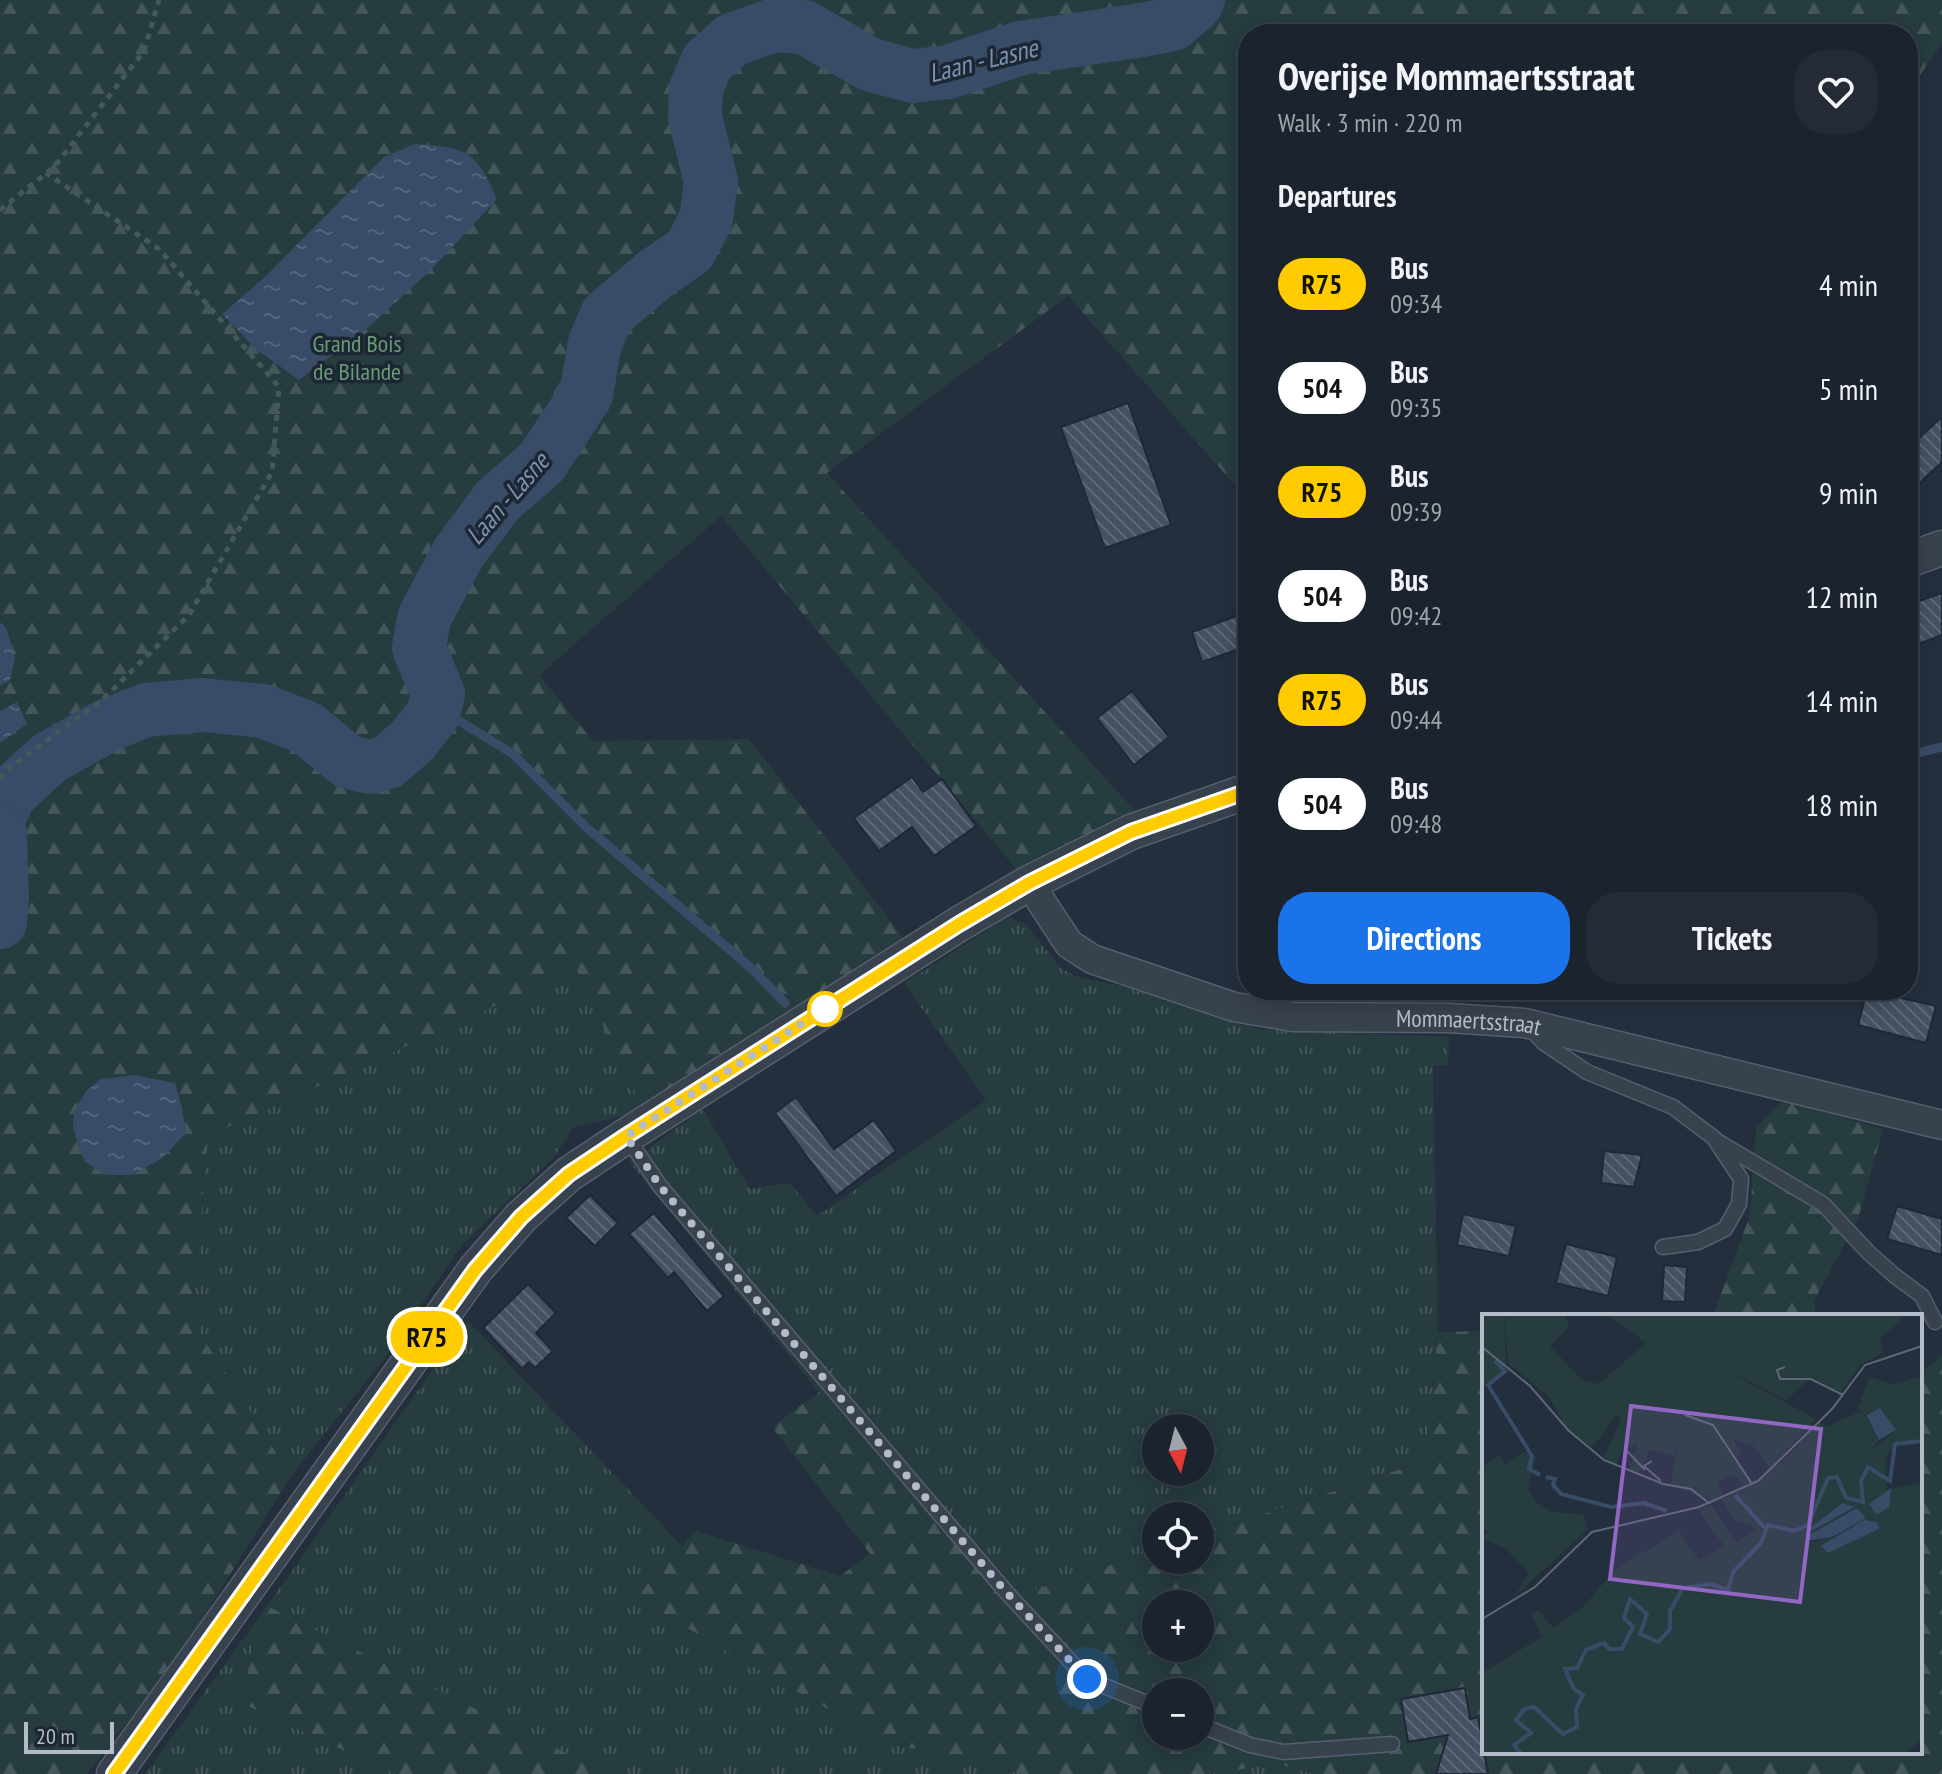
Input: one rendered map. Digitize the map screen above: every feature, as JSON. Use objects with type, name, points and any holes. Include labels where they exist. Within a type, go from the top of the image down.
[{"type":"street","points":[[1918,556],[1942,548]]},
{"type":"street","points":[[114,1774],[475,1270],[521,1217],[569,1174],[959,924],[1029,883],[1131,832],[1238,795]]},
{"type":"street","name":"Mommaertsstraat","points":[[1029,883],[1069,944],[1092,959],[1234,1007],[1293,1017],[1449,1018],[1525,1023],[1942,1125]]},
{"type":"lane","points":[[1525,1023],[1544,1043],[1587,1072],[1673,1107],[1714,1138],[1823,1204],[1869,1253],[1922,1296],[1935,1322]]},
{"type":"lane","points":[[626,1136],[660,1186],[1017,1604],[1087,1679],[1142,1701]]},
{"type":"lane","points":[[1663,1247],[1698,1242],[1725,1229],[1739,1204],[1741,1179],[1714,1138]]},
{"type":"lane","points":[[1214,1731],[1250,1745],[1284,1752],[1392,1744]]},
{"type":"path","points":[[0,210],[54,167],[144,51],[159,0]]},
{"type":"path","points":[[0,779],[6,770],[100,702],[189,615],[272,472],[279,387],[159,249],[46,173]]},
{"type":"green space","name":"Grand Bois de Bilande","points":[[0,0],[1942,0],[1942,43],[1918,78],[1918,24],[1238,24],[1238,489],[1068,296],[827,473],[1137,813],[1018,871],[721,516],[539,675],[593,741],[749,739],[907,942],[644,1111],[576,969],[208,1136],[192,1321],[291,1476],[180,1655],[87,1774],[0,1774],[0,743],[26,724],[17,702],[0,711],[0,686],[10,680],[6,628],[0,622]]},
{"type":"green space","points":[[1009,917],[1025,924],[1062,969],[1078,977],[1118,985],[1259,1029],[1449,1037],[1448,1065],[1433,1066],[1438,1332],[1427,1460],[1214,1530],[1214,1502],[1142,1502],[1142,1555],[1020,1595],[819,1392],[629,1162],[703,1109],[750,1189],[790,1183],[817,1216],[986,1100],[904,983]]},
{"type":"green space","points":[[576,969],[644,1111],[574,1127],[553,1158],[462,1245],[383,1360],[291,1476],[192,1321],[208,1136]]},
{"type":"green space","points":[[1783,1101],[1883,1129],[1858,1219],[1814,1301],[1816,1314],[1714,1314],[1750,1215],[1756,1128]]},
{"type":"green space","points":[[467,1320],[682,1546],[636,1599],[885,1742],[1022,1774],[145,1774]]},
{"type":"green space","points":[[1482,1331],[1482,1754],[1922,1754],[1922,1372],[1942,1355],[1942,1774],[1314,1774],[1278,1764],[1208,1774],[1022,1774],[885,1742],[635,1598],[696,1531],[840,1576],[870,1554],[772,1427],[819,1392],[1020,1595],[1142,1555],[1142,1574],[1214,1574],[1214,1530],[1426,1461],[1438,1332]]},
{"type":"green space","points":[[267,1606],[608,1774],[395,1774],[239,1702]]},
{"type":"green space","points":[[1278,1764],[1314,1774],[1208,1774]]},
{"type":"water","points":[[415,144],[447,147],[467,154],[482,170],[497,199],[432,269],[365,330],[299,380],[256,349],[222,314],[266,276],[384,157]]},
{"type":"water","points":[[0,622],[6,628],[15,658],[10,680],[0,686]]},
{"type":"water","points":[[17,702],[27,724],[0,743],[0,711]]},
{"type":"water","points":[[134,1075],[175,1083],[186,1133],[161,1159],[131,1175],[106,1175],[85,1162],[73,1125],[74,1111],[87,1090],[101,1079]]},
{"type":"building","points":[[1128,403],[1171,525],[1105,548],[1061,427]]},
{"type":"building","points":[[1942,417],[1942,462],[1918,485],[1918,439]]},
{"type":"building","points":[[1942,593],[1942,635],[1918,644],[1918,601]]},
{"type":"building","points":[[1238,616],[1238,649],[1202,662],[1192,632]]},
{"type":"building","points":[[1132,691],[1169,737],[1134,765],[1097,718]]},
{"type":"building","points":[[912,777],[923,792],[942,779],[976,826],[934,856],[912,827],[879,851],[854,818]]},
{"type":"building","points":[[1864,1000],[1910,1000],[1936,1006],[1926,1043],[1858,1025]]},
{"type":"building","points":[[796,1097],[834,1149],[874,1120],[896,1151],[836,1196],[775,1113]]},
{"type":"building","points":[[1604,1151],[1642,1155],[1634,1187],[1601,1183]]},
{"type":"building","points":[[590,1195],[618,1223],[595,1246],[566,1218]]},
{"type":"building","points":[[1897,1206],[1942,1219],[1942,1255],[1887,1239]]},
{"type":"building","points":[[654,1213],[724,1296],[707,1311],[674,1272],[668,1278],[629,1234]]},
{"type":"building","points":[[1463,1214],[1516,1226],[1509,1256],[1457,1245]]},
{"type":"building","points":[[1566,1244],[1617,1257],[1608,1296],[1556,1283]]},
{"type":"building","points":[[1664,1265],[1687,1267],[1685,1302],[1662,1301]]},
{"type":"building","points":[[528,1284],[556,1313],[536,1333],[553,1351],[535,1368],[529,1362],[522,1369],[483,1328]]},
{"type":"building","points":[[1465,1688],[1470,1719],[1478,1717],[1482,1754],[1488,1774],[1436,1774],[1448,1735],[1408,1742],[1401,1699]]},
{"type":"waterway","name":"Laan - Lasne","points":[[0,814],[10,794],[49,758],[106,726],[146,710],[203,705],[263,711],[307,728],[348,762],[370,767],[388,762],[413,740],[433,714],[438,694],[419,648],[424,618],[458,554],[497,501],[541,463],[586,395],[595,343],[607,315],[654,275],[690,250],[706,219],[711,182],[695,117],[696,89],[707,62],[732,40],[774,25],[804,27],[871,65],[913,76],[948,72],[1021,48],[1173,24],[1198,0]]},
{"type":"waterway","points":[[435,706],[513,754],[586,827],[751,968],[785,1003]]},
{"type":"waterway","points":[[1918,753],[1942,747]]},
{"type":"waterway","name":"Laan - Lasne","points":[[0,833],[0,922]]},
{"type":"bus line","name":"R75","points":[[114,1774],[475,1270],[521,1217],[569,1174],[959,924],[1029,883],[1131,832],[1238,795]]},
{"type":"route","points":[[825,1009],[831,1005],[626,1136],[680,1210],[1007,1593],[1087,1679]]}]
